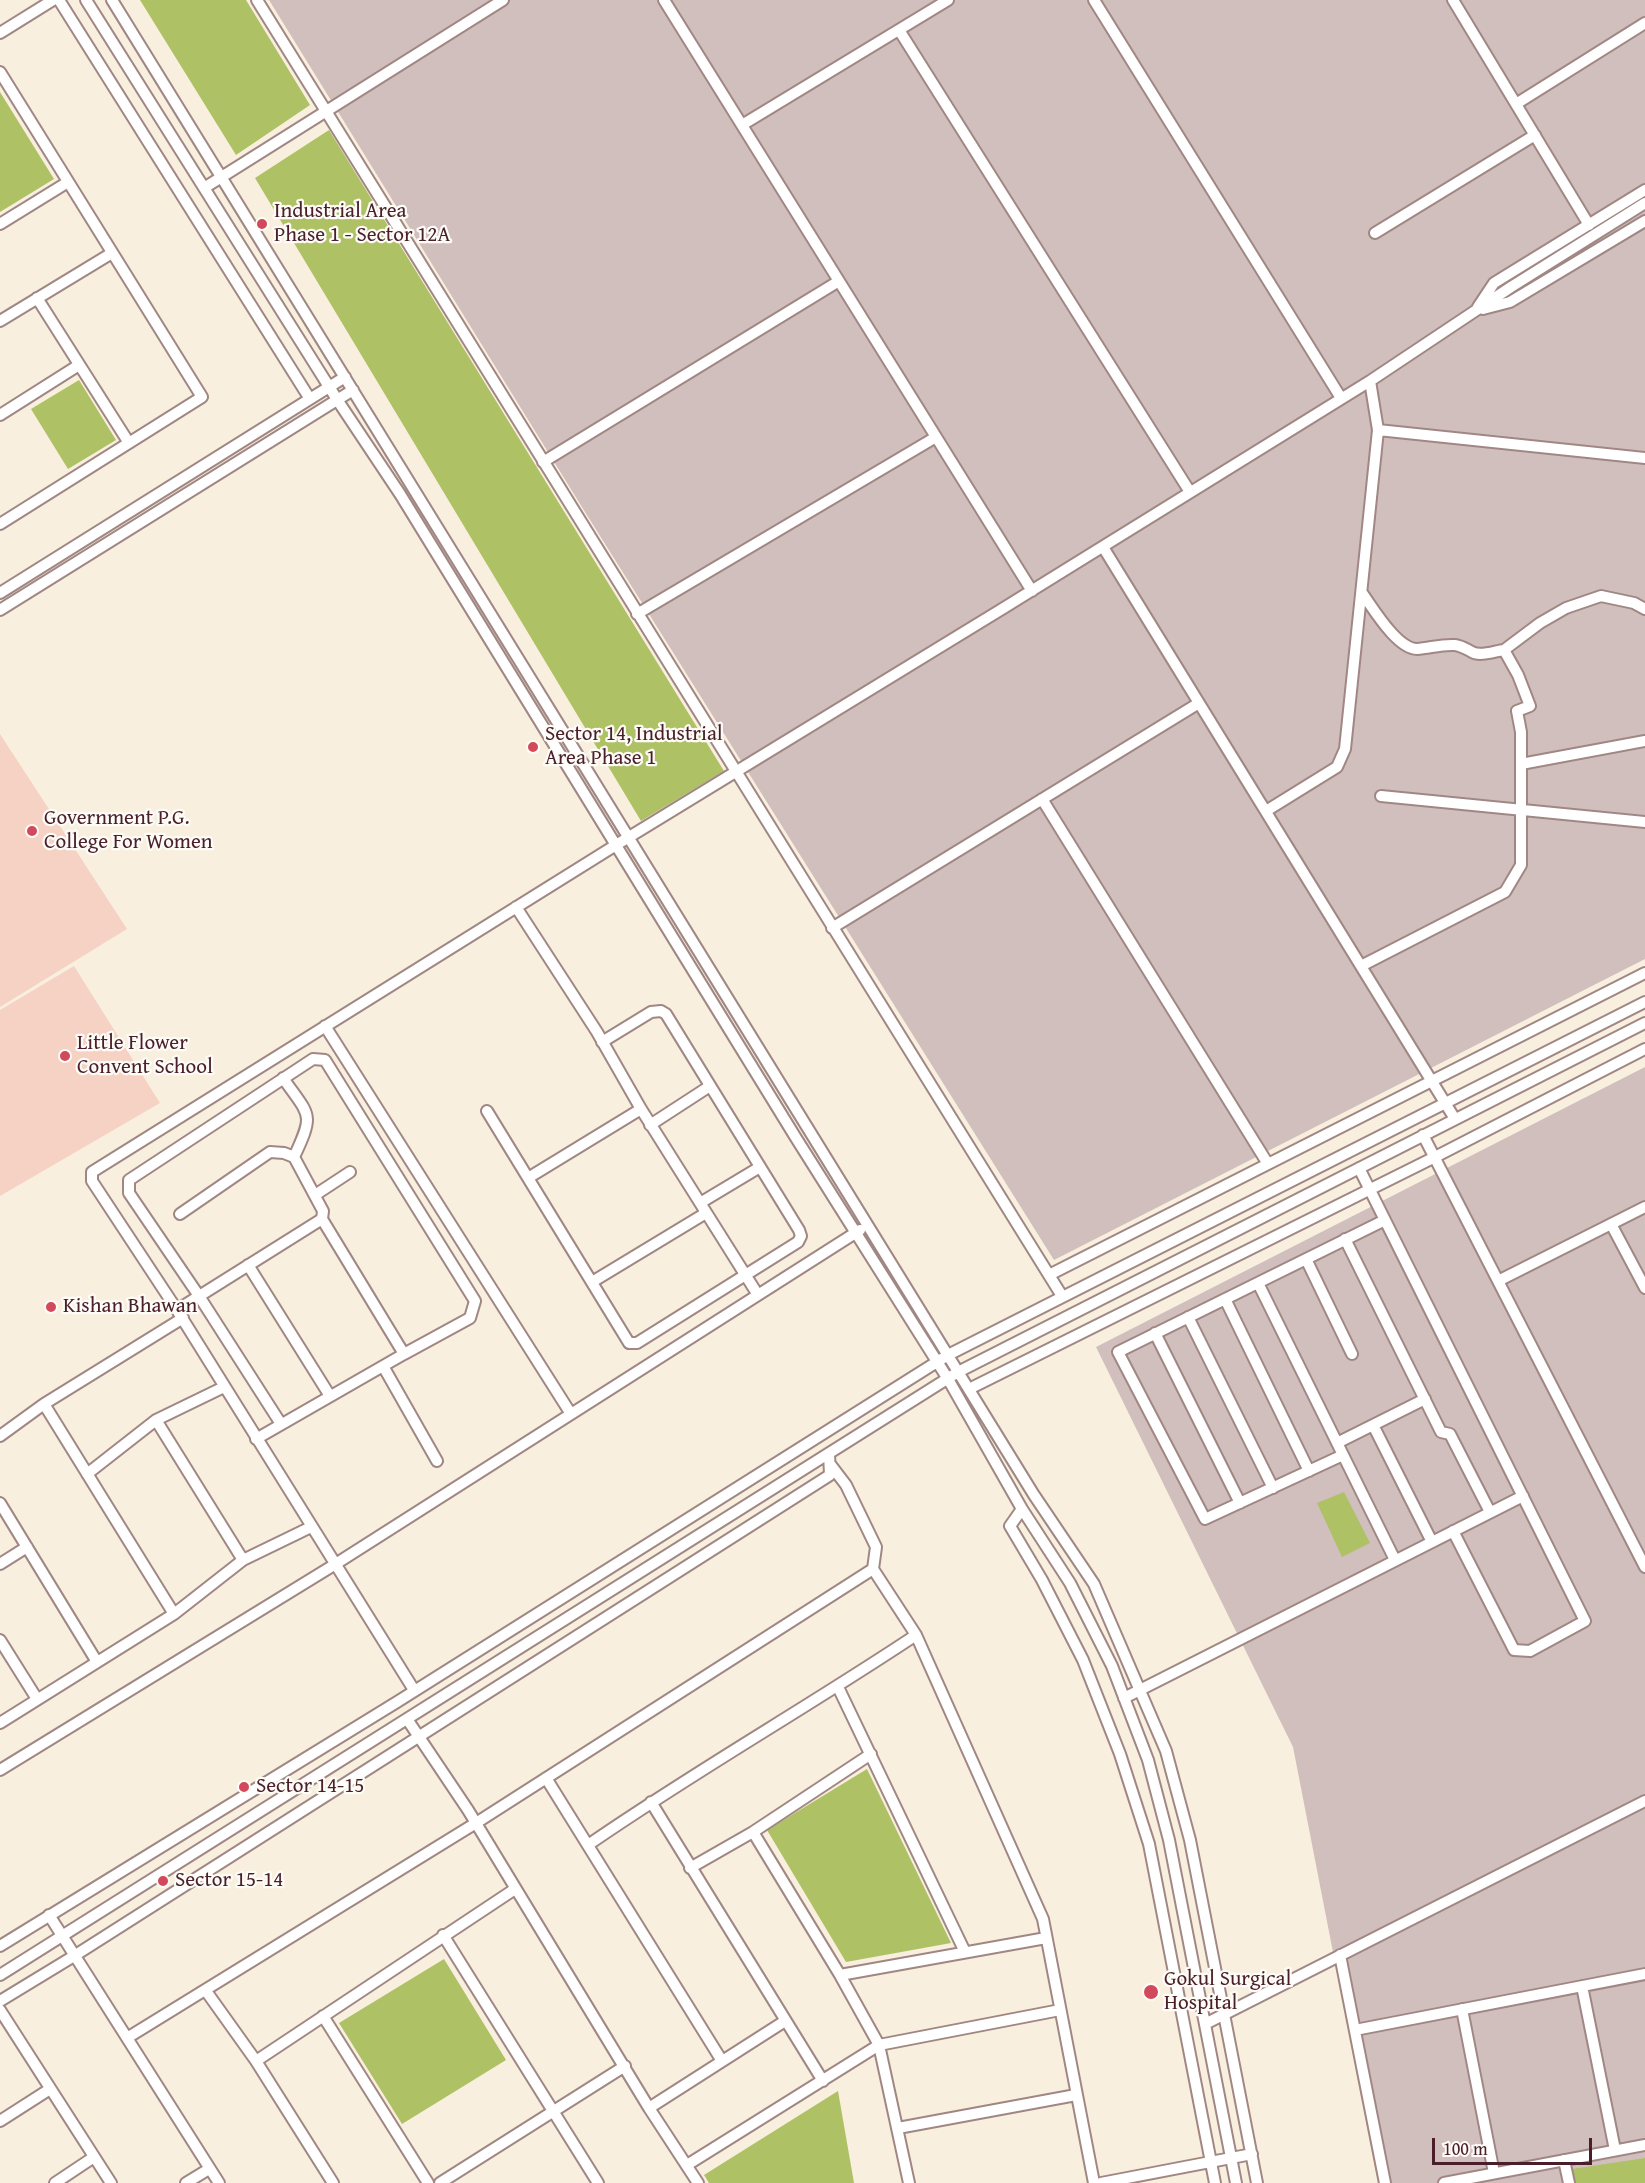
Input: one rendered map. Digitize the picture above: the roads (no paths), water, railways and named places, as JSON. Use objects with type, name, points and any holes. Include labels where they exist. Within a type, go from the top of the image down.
[{"type":"street","points":[[0,33],[53,0]]},
{"type":"street","points":[[59,0],[310,399]]},
{"type":"street","points":[[86,0],[329,387],[400,495],[948,1379],[1022,1509],[1071,1583],[1112,1666],[1148,1760],[1169,1840],[1236,2183]]},
{"type":"street","points":[[112,0],[1034,1495],[1094,1584],[1166,1751],[1190,1840],[1257,2183]]},
{"type":"street","points":[[258,0],[1062,1296]]},
{"type":"street","points":[[204,188],[503,0]]},
{"type":"street","points":[[664,0],[1032,591]]},
{"type":"street","points":[[742,125],[948,0]]},
{"type":"street","points":[[1094,0],[1341,398]]},
{"type":"street","points":[[1453,0],[1589,225]]},
{"type":"street","points":[[1516,104],[1645,23]]},
{"type":"street","points":[[899,30],[1190,492]]},
{"type":"street","points":[[0,72],[202,398],[0,524]]},
{"type":"street","points":[[1375,233],[1535,135]]},
{"type":"street","points":[[0,224],[68,182]]},
{"type":"street","points":[[1474,312],[1494,283],[1645,190]]},
{"type":"street","points":[[698,2183],[649,2108],[476,1823],[420,1736],[412,1716],[410,1692],[180,1314],[92,1181],[92,1172],[616,845],[1370,381],[1645,203]]},
{"type":"street","points":[[1474,312],[1510,302],[1645,220]]},
{"type":"street","points":[[0,321],[112,253]]},
{"type":"street","points":[[543,462],[839,281]]},
{"type":"street","points":[[37,298],[129,443]]},
{"type":"street","points":[[0,415],[79,365]]},
{"type":"street","points":[[0,593],[345,377]]},
{"type":"street","points":[[1266,811],[1337,767],[1345,749],[1378,430],[1370,381]]},
{"type":"street","points":[[0,610],[353,390]]},
{"type":"street","points":[[1378,430],[1645,458]]},
{"type":"street","points":[[637,614],[936,437]]},
{"type":"street","points":[[1103,547],[1455,1119]]},
{"type":"street","points":[[1362,593],[1387,627],[1410,648],[1456,645],[1481,654],[1504,650],[1540,623],[1566,608],[1601,596],[1634,603],[1645,609]]},
{"type":"street","points":[[1361,966],[1505,892],[1521,865],[1521,732],[1516,711],[1530,706],[1518,675],[1504,650]]},
{"type":"street","points":[[832,927],[1199,703]]},
{"type":"street","points":[[1521,764],[1645,741]]},
{"type":"street","points":[[1381,796],[1645,822]]},
{"type":"street","points":[[1042,799],[1268,1164]]},
{"type":"street","points":[[516,907],[758,1295]]},
{"type":"street","points":[[1049,1275],[1645,973]]},
{"type":"street","points":[[0,1946],[948,1355],[1645,1002]]},
{"type":"street","points":[[487,1111],[629,1342],[637,1343],[798,1242],[801,1236],[666,1014],[661,1011],[651,1012],[602,1042]]},
{"type":"street","points":[[0,1975],[829,1458],[958,1372],[1645,1023]]},
{"type":"street","points":[[325,1026],[571,1414]]},
{"type":"street","points":[[969,1389],[1370,1190],[1645,1049]]},
{"type":"street","points":[[256,1439],[470,1318],[475,1302],[326,1060],[313,1059],[129,1180],[129,1192],[281,1424]]},
{"type":"street","points":[[283,1078],[307,1113],[309,1120],[294,1157]]},
{"type":"street","points":[[650,1125],[710,1086]]},
{"type":"street","points":[[528,1178],[641,1109]]},
{"type":"street","points":[[1423,1135],[1645,1568]]},
{"type":"street","points":[[180,1214],[270,1152],[284,1153],[294,1157],[323,1211],[322,1219],[404,1354]]},
{"type":"street","points":[[592,1282],[760,1167]]},
{"type":"street","points":[[1359,1168],[1585,1621],[1530,1651],[1514,1650],[1454,1531]]},
{"type":"street","points":[[315,1196],[350,1172]]},
{"type":"street","points":[[1498,1281],[1645,1206]]},
{"type":"street","points":[[0,1436],[44,1404],[180,1314],[199,1296],[322,1219]]},
{"type":"street","points":[[1343,1455],[1205,1519],[1118,1352],[1385,1220]]},
{"type":"street","points":[[1611,1224],[1645,1288]]},
{"type":"street","points":[[0,1770],[334,1565],[868,1225]]},
{"type":"street","points":[[1345,1239],[1441,1432],[1450,1434],[1490,1512]]},
{"type":"street","points":[[1306,1259],[1352,1354]]},
{"type":"street","points":[[248,1265],[330,1396]]},
{"type":"street","points":[[1258,1282],[1395,1560]]},
{"type":"street","points":[[1225,1299],[1309,1471]]},
{"type":"street","points":[[1188,1317],[1273,1488]]},
{"type":"street","points":[[1155,1334],[1240,1503]]},
{"type":"street","points":[[383,1366],[437,1461]]},
{"type":"street","points":[[87,1474],[156,1420],[224,1387]]},
{"type":"street","points":[[1337,1443],[1425,1399]]},
{"type":"street","points":[[44,1404],[174,1614]]},
{"type":"street","points":[[156,1420],[243,1560]]},
{"type":"street","points":[[1373,1425],[1432,1542]]},
{"type":"street","points":[[829,1458],[846,1485],[876,1547],[873,1569],[916,1635],[1043,1919],[1094,2183]]},
{"type":"street","points":[[0,2001],[75,1956],[830,1475],[829,1458]]},
{"type":"street","points":[[1124,1698],[1523,1496]]},
{"type":"street","points":[[0,1503],[97,1662]]},
{"type":"street","points":[[1022,1509],[1010,1526],[1042,1580],[1083,1660],[1119,1754],[1149,1844],[1215,2183]]},
{"type":"street","points":[[0,1723],[174,1614],[243,1560],[311,1527]]},
{"type":"street","points":[[0,1564],[27,1547]]},
{"type":"street","points":[[127,2038],[476,1823],[873,1569]]},
{"type":"street","points":[[588,1845],[651,1802],[838,1687],[916,1635]]},
{"type":"street","points":[[0,1640],[37,1700]]},
{"type":"street","points":[[838,1687],[964,1952]]},
{"type":"street","points":[[690,1868],[753,1832],[871,1754]]},
{"type":"street","points":[[546,1778],[722,2061]]},
{"type":"street","points":[[651,1802],[823,2081]]},
{"type":"street","points":[[1205,2024],[1645,1802]]},
{"type":"street","points":[[753,1832],[840,1975],[879,2045],[909,2183]]},
{"type":"street","points":[[256,2061],[515,1889]]},
{"type":"street","points":[[49,1915],[219,2183]]},
{"type":"street","points":[[443,1935],[595,2182]]},
{"type":"street","points":[[840,1975],[1046,1938]]},
{"type":"street","points":[[1341,1955],[1385,2183]]},
{"type":"street","points":[[1355,2030],[1645,1974]]},
{"type":"street","points":[[1582,1986],[1616,2150]]},
{"type":"street","points":[[206,1991],[256,2061],[333,2183]]},
{"type":"street","points":[[1462,2009],[1494,2173]]},
{"type":"street","points":[[0,2010],[111,2183]]},
{"type":"street","points":[[687,2165],[879,2045],[1060,2010]]},
{"type":"street","points":[[323,2016],[428,2183]]},
{"type":"street","points":[[649,2108],[785,2021]]},
{"type":"street","points":[[440,2183],[625,2066]]},
{"type":"street","points":[[0,2121],[51,2089]]},
{"type":"street","points":[[898,2128],[1076,2095]]},
{"type":"street","points":[[1444,2183],[1645,2145]]},
{"type":"street","points":[[1101,2183],[1252,2154]]},
{"type":"street","points":[[55,2183],[94,2157]]},
{"type":"street","points":[[1564,2160],[1569,2183]]},
{"type":"street","points":[[186,2183],[209,2169]]},
{"type":"place","name":"Industrial Area Phase 1 - Sector 12A","points":[[262,224]]},
{"type":"place","name":"Sector 14, Industrial Area Phase 1","points":[[533,747]]},
{"type":"place","name":"Government P.G. College For Women","points":[[32,831]]},
{"type":"place","name":"Little Flower Convent School","points":[[65,1056]]},
{"type":"place","name":"Kishan Bhawan","points":[[51,1307]]},
{"type":"place","name":"Sector 14-15","points":[[244,1787]]},
{"type":"place","name":"Sector 15-14","points":[[163,1881]]},
{"type":"place","name":"Gokul Surgical Hospital","points":[[1151,1992]]}]
